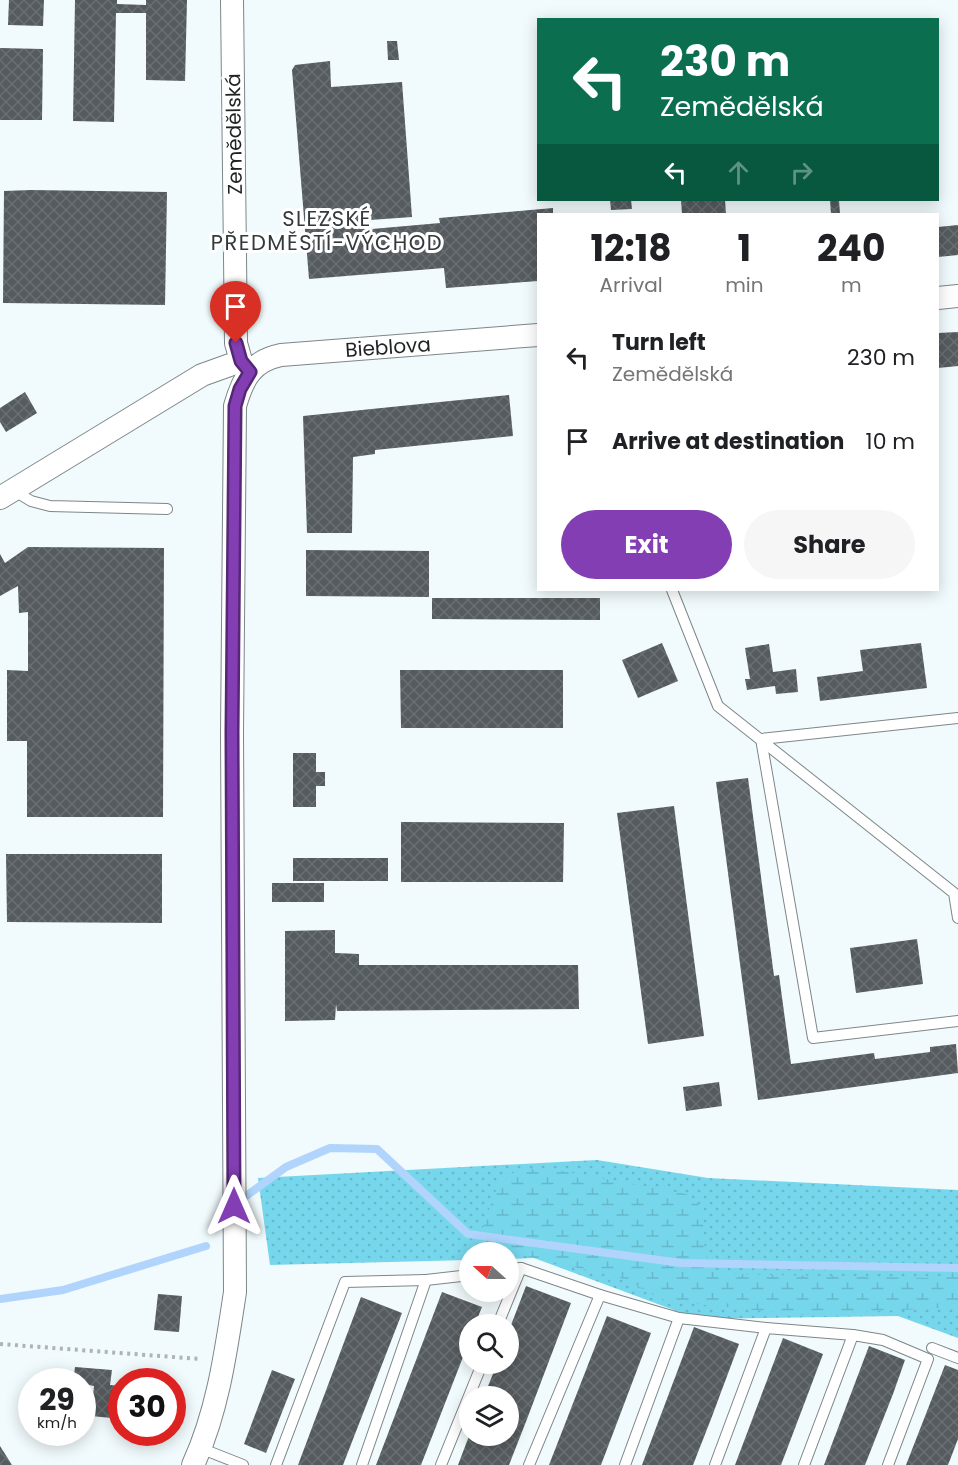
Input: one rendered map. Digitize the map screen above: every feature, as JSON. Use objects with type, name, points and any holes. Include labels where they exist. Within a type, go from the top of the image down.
[{"type":"street","name":"Zemědělská","points":[[196,1457],[223,1372],[235,1292],[232,744],[235,406],[245,370],[237,352],[236,326],[232,0]]},
{"type":"street","points":[[939,298],[958,296]]},
{"type":"street","name":"Bieblova","points":[[7,494],[222,365],[245,370],[267,358],[281,355],[537,335]]},
{"type":"lane","points":[[7,494],[50,506],[167,509]]},
{"type":"lane","points":[[672,591],[718,706],[954,892],[958,918]]},
{"type":"lane","points":[[761,739],[958,718]]},
{"type":"lane","points":[[761,739],[813,1038],[958,1021]]},
{"type":"lane","points":[[502,1314],[521,1268],[600,1295],[679,1318],[883,1340],[928,1359],[888,1465]]},
{"type":"lane","points":[[276,1465],[345,1282],[426,1280],[459,1276]]},
{"type":"lane","points":[[362,1465],[426,1280]]},
{"type":"lane","points":[[529,1465],[600,1295]]},
{"type":"lane","points":[[624,1465],[679,1318]]},
{"type":"lane","points":[[715,1465],[766,1328]]},
{"type":"lane","points":[[804,1465],[853,1335]]},
{"type":"lane","points":[[933,1348],[958,1358]]},
{"type":"lane","points":[[441,1465],[478,1374]]},
{"type":"lane","points":[[196,1457],[243,1465]]},
{"type":"path","points":[[0,1344],[199,1359]]},
{"type":"green space","points":[[597,1160],[708,1178],[958,1190],[958,1338],[898,1316],[698,1319],[534,1258],[519,1259],[519,1242],[459,1242],[459,1260],[270,1265],[258,1178]]},
{"type":"green space","points":[[547,1168],[686,1194],[696,1202],[701,1211],[707,1256],[713,1266],[724,1274],[934,1278],[954,1272],[958,1266],[958,1307],[803,1315],[666,1301],[619,1277],[519,1255],[519,1242],[483,1242],[480,1235],[498,1184],[517,1170]]},
{"type":"building","points":[[9,0],[44,0],[43,26],[8,25]]},
{"type":"building","points":[[75,0],[117,0],[117,4],[146,5],[146,0],[187,0],[185,81],[146,80],[146,13],[116,13],[114,122],[73,121]]},
{"type":"building","points":[[387,41],[397,41],[399,60],[388,60]]},
{"type":"building","points":[[0,48],[43,49],[42,120],[0,120]]},
{"type":"building","points":[[330,61],[331,87],[402,82],[412,217],[370,220],[372,229],[440,223],[439,218],[553,208],[553,213],[537,213],[537,281],[446,288],[444,268],[309,279],[292,70],[295,65]]},
{"type":"building","points":[[4,191],[167,192],[165,305],[3,303]]},
{"type":"building","points":[[610,201],[631,201],[632,209],[611,210]]},
{"type":"building","points":[[681,201],[725,201],[726,213],[682,213]]},
{"type":"building","points":[[830,201],[839,201],[840,213],[831,213]]},
{"type":"building","points":[[958,225],[958,255],[939,257],[939,227]]},
{"type":"building","points":[[958,332],[958,366],[939,368],[939,333]]},
{"type":"building","points":[[25,392],[37,413],[6,432],[0,422],[0,408]]},
{"type":"building","points":[[509,395],[513,436],[375,450],[375,454],[353,457],[352,533],[307,533],[303,416]]},
{"type":"building","points":[[28,547],[164,548],[163,817],[27,817],[27,741],[7,741],[7,670],[28,671],[28,612],[19,613],[18,586],[0,596],[0,554],[5,563]]},
{"type":"building","points":[[306,550],[429,551],[429,597],[306,596]]},
{"type":"building","points":[[432,598],[600,598],[600,620],[432,619]]},
{"type":"building","points":[[662,643],[678,681],[638,698],[622,660]]},
{"type":"building","points":[[921,643],[927,688],[820,701],[817,677],[863,671],[860,650]]},
{"type":"building","points":[[769,644],[773,672],[796,669],[798,692],[776,694],[775,686],[747,690],[745,679],[750,679],[745,648]]},
{"type":"building","points":[[400,670],[563,670],[563,728],[401,728]]},
{"type":"building","points":[[293,753],[316,753],[316,772],[325,772],[325,786],[316,786],[316,807],[293,807]]},
{"type":"building","points":[[748,778],[774,976],[779,975],[791,1064],[874,1053],[875,1059],[930,1052],[930,1047],[956,1044],[958,1073],[758,1100],[716,782]]},
{"type":"building","points":[[674,806],[704,1036],[648,1044],[617,813]]},
{"type":"building","points":[[401,822],[564,823],[563,882],[401,882]]},
{"type":"building","points":[[6,854],[162,854],[162,923],[7,922]]},
{"type":"building","points":[[293,858],[388,858],[388,881],[293,881]]},
{"type":"building","points":[[272,883],[324,883],[324,902],[272,902]]},
{"type":"building","points":[[335,930],[335,953],[359,954],[359,965],[578,965],[579,1009],[337,1011],[336,1004],[335,1020],[285,1021],[285,931]]},
{"type":"building","points":[[917,939],[923,984],[856,993],[850,948]]},
{"type":"building","points":[[719,1082],[722,1106],[686,1111],[683,1087]]},
{"type":"building","points":[[526,1286],[571,1303],[519,1439],[519,1386],[488,1386],[493,1374],[519,1374],[519,1314],[515,1314]]},
{"type":"building","points":[[442,1292],[459,1298],[459,1302],[469,1302],[482,1307],[479,1314],[459,1314],[459,1367],[421,1465],[376,1465]]},
{"type":"building","points":[[158,1294],[182,1296],[179,1332],[154,1330]]},
{"type":"building","points":[[361,1297],[402,1313],[343,1465],[298,1465]]},
{"type":"building","points":[[607,1316],[651,1333],[601,1465],[549,1465]]},
{"type":"building","points":[[694,1327],[739,1344],[711,1419],[693,1465],[642,1465]]},
{"type":"building","points":[[783,1338],[823,1354],[803,1407],[781,1465],[735,1465]]},
{"type":"building","points":[[869,1346],[905,1360],[893,1394],[865,1465],[824,1465]]},
{"type":"building","points":[[945,1365],[958,1370],[958,1439],[948,1465],[906,1465]]},
{"type":"building","points":[[96,1369],[108,1370],[108,1418],[96,1416]]},
{"type":"building","points":[[272,1370],[295,1379],[266,1453],[244,1444]]},
{"type":"building","points":[[0,1446],[12,1465],[0,1465]]},
{"type":"building","points":[[465,1446],[516,1446],[509,1465],[458,1465]]},
{"type":"waterway","points":[[246,1196],[286,1167],[330,1148],[377,1149],[468,1234],[681,1263],[958,1268]]},
{"type":"waterway","points":[[0,1299],[63,1290],[206,1246]]},
{"type":"district","name":"SLEZSKÉ PŘEDMĚSTÍ-VÝCHOD","points":[[327,231]]},
{"type":"route","points":[[234,1206],[232,732],[235,406],[240,389],[250,372],[241,361],[236,343]]}]
